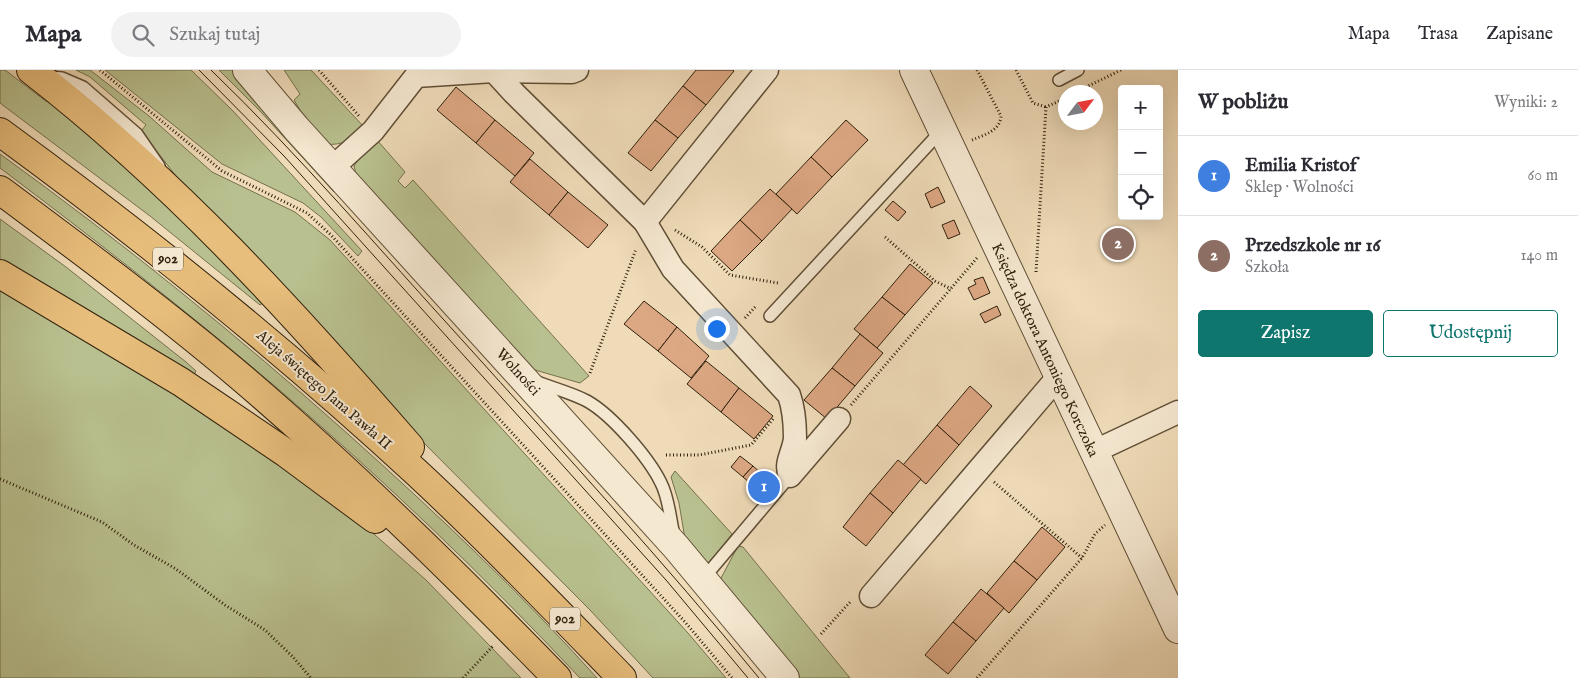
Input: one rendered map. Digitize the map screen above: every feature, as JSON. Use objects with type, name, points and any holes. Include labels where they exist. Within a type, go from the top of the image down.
[{"type":"main road","points":[[34,72],[109,133],[267,286],[507,560]]},
{"type":"main road","name":"Aleja świętego Jana Pawła II","points":[[0,132],[141,237],[253,328],[416,472],[507,560],[622,678]]},
{"type":"main road","points":[[0,190],[165,315],[242,378],[371,494],[488,608],[556,678]]},
{"type":"main road","points":[[0,274],[181,382],[286,453],[379,522],[488,608]]},
{"type":"street","name":"Wolności","points":[[247,70],[332,168],[676,547],[785,678]]},
{"type":"street","points":[[332,168],[373,131],[417,73],[494,71],[572,72],[577,70]]},
{"type":"street","points":[[645,222],[767,70]]},
{"type":"street","name":"Księdza doktora Antoniego Korczoka","points":[[914,70],[1178,629]]},
{"type":"street","points":[[494,71],[645,222],[674,269],[789,395],[793,407],[795,440],[787,469],[790,476],[839,419]]},
{"type":"street","points":[[871,596],[1058,377]]},
{"type":"street","points":[[1093,452],[1178,412]]},
{"type":"lane","points":[[1059,80],[1078,70]]},
{"type":"lane","points":[[770,316],[942,130]]},
{"type":"lane","points":[[523,378],[587,401],[607,416],[652,467],[662,485],[676,547]]},
{"type":"lane","points":[[703,579],[790,476]]},
{"type":"path","points":[[100,70],[222,171],[307,213],[331,235],[380,286],[685,622],[732,678]]},
{"type":"path","points":[[319,70],[373,131]]},
{"type":"path","points":[[969,142],[998,126],[1001,116],[977,70]]},
{"type":"path","points":[[1016,70],[1033,104],[1046,108],[1058,102]]},
{"type":"path","points":[[1090,85],[1121,70]]},
{"type":"path","points":[[1036,273],[1046,108]]},
{"type":"path","points":[[590,373],[645,222],[658,220],[702,248],[730,275],[778,283]]},
{"type":"path","points":[[885,237],[935,281],[951,289]]},
{"type":"path","points":[[839,419],[994,241]]},
{"type":"path","points":[[666,455],[699,455],[751,445],[786,404],[789,395]]},
{"type":"path","points":[[980,469],[1082,558]]},
{"type":"path","points":[[0,479],[102,522],[134,545],[176,569],[225,605],[265,630],[288,651],[311,678]]},
{"type":"path","points":[[977,678],[1082,558],[1094,534],[1106,524]]},
{"type":"path","points":[[463,678],[508,629]]},
{"type":"green space","points":[[0,70],[5,70],[47,102],[50,99],[94,132],[264,302],[260,305],[150,216],[0,103]]},
{"type":"green space","points":[[76,70],[90,70],[149,116],[212,172],[295,212],[330,240],[688,633],[726,678],[653,678],[590,610],[426,445],[204,212],[141,131],[146,125],[90,77]]},
{"type":"green space","points":[[105,70],[191,70],[233,111],[362,251],[358,256],[321,217],[303,203],[222,164]]},
{"type":"green space","points":[[219,70],[234,70],[334,192],[260,111]]},
{"type":"green space","points":[[284,70],[311,70],[364,127],[347,141],[337,144],[326,144],[309,125],[294,100],[300,94]]},
{"type":"green space","points":[[377,140],[405,172],[398,181],[405,188],[413,180],[589,376],[580,383],[528,368],[357,179],[354,166],[359,158]]},
{"type":"green space","points":[[0,154],[135,255],[222,325],[307,398],[445,523],[538,615],[597,678],[580,678],[470,565],[356,457],[209,331],[0,168]]},
{"type":"green space","points":[[0,219],[66,267],[186,362],[196,371],[194,375],[0,262]]},
{"type":"green space","points":[[0,283],[244,431],[332,497],[426,580],[521,678],[0,678]]},
{"type":"green space","points":[[675,471],[732,534],[708,564],[685,539],[679,503],[671,477]]},
{"type":"green space","points":[[738,546],[743,547],[850,678],[800,678],[720,580]]},
{"type":"building","points":[[696,70],[734,71],[706,105],[683,86]]},
{"type":"building","points":[[683,86],[706,105],[678,138],[655,120]]},
{"type":"building","points":[[456,87],[495,120],[476,143],[437,110]]},
{"type":"building","points":[[495,120],[534,153],[515,176],[476,143]]},
{"type":"building","points":[[655,120],[678,138],[651,171],[628,153]]},
{"type":"building","points":[[846,120],[868,140],[832,177],[811,157]]},
{"type":"building","points":[[811,157],[832,177],[797,214],[776,194]]},
{"type":"building","points":[[530,159],[568,192],[549,215],[510,182]]},
{"type":"building","points":[[938,187],[945,202],[931,208],[925,194]]},
{"type":"building","points":[[770,189],[792,209],[762,241],[740,220]]},
{"type":"building","points":[[568,192],[608,225],[588,248],[549,215]]},
{"type":"building","points":[[893,201],[906,212],[898,221],[885,210]]},
{"type":"building","points":[[740,220],[762,241],[732,271],[711,251]]},
{"type":"building","points":[[954,220],[960,234],[948,239],[942,225]]},
{"type":"building","points":[[910,264],[933,283],[905,315],[882,297]]},
{"type":"building","points":[[983,277],[990,293],[974,300],[968,288],[976,284],[974,280]]},
{"type":"building","points":[[882,297],[905,315],[877,348],[854,329]]},
{"type":"building","points":[[644,301],[677,327],[658,351],[624,324]]},
{"type":"building","points":[[997,306],[1001,315],[985,323],[980,314]]},
{"type":"building","points":[[677,327],[709,356],[691,378],[658,351]]},
{"type":"building","points":[[860,334],[883,353],[855,386],[832,368]]},
{"type":"building","points":[[706,361],[739,388],[721,412],[687,384]]},
{"type":"building","points":[[832,368],[855,386],[827,419],[804,400]]},
{"type":"building","points":[[970,386],[992,406],[959,445],[937,425]]},
{"type":"building","points":[[739,388],[773,416],[754,439],[721,412]]},
{"type":"building","points":[[937,425],[959,445],[926,484],[903,465]]},
{"type":"building","points":[[740,456],[753,466],[743,477],[731,467]]},
{"type":"building","points":[[898,460],[921,479],[893,513],[870,493]]},
{"type":"building","points":[[753,466],[766,478],[757,489],[743,477]]},
{"type":"building","points":[[766,478],[775,485],[765,496],[757,489]]},
{"type":"building","points":[[870,493],[893,513],[866,546],[843,527]]},
{"type":"building","points":[[1042,527],[1065,547],[1037,580],[1014,561]]},
{"type":"building","points":[[1014,561],[1037,580],[1009,613],[987,593]]},
{"type":"building","points":[[981,589],[1004,608],[976,641],[953,622]]},
{"type":"building","points":[[953,622],[976,641],[948,674],[925,655]]},
{"type":"tram line","points":[[199,70],[284,156],[666,580],[748,678]]},
{"type":"tram line","points":[[211,70],[276,136],[370,238],[613,508],[759,678]]},
{"type":"place","name":"Przedszkole nr 16","points":[[1118,244]]},
{"type":"place","name":"Emilia Kristof","points":[[764,487]]}]
